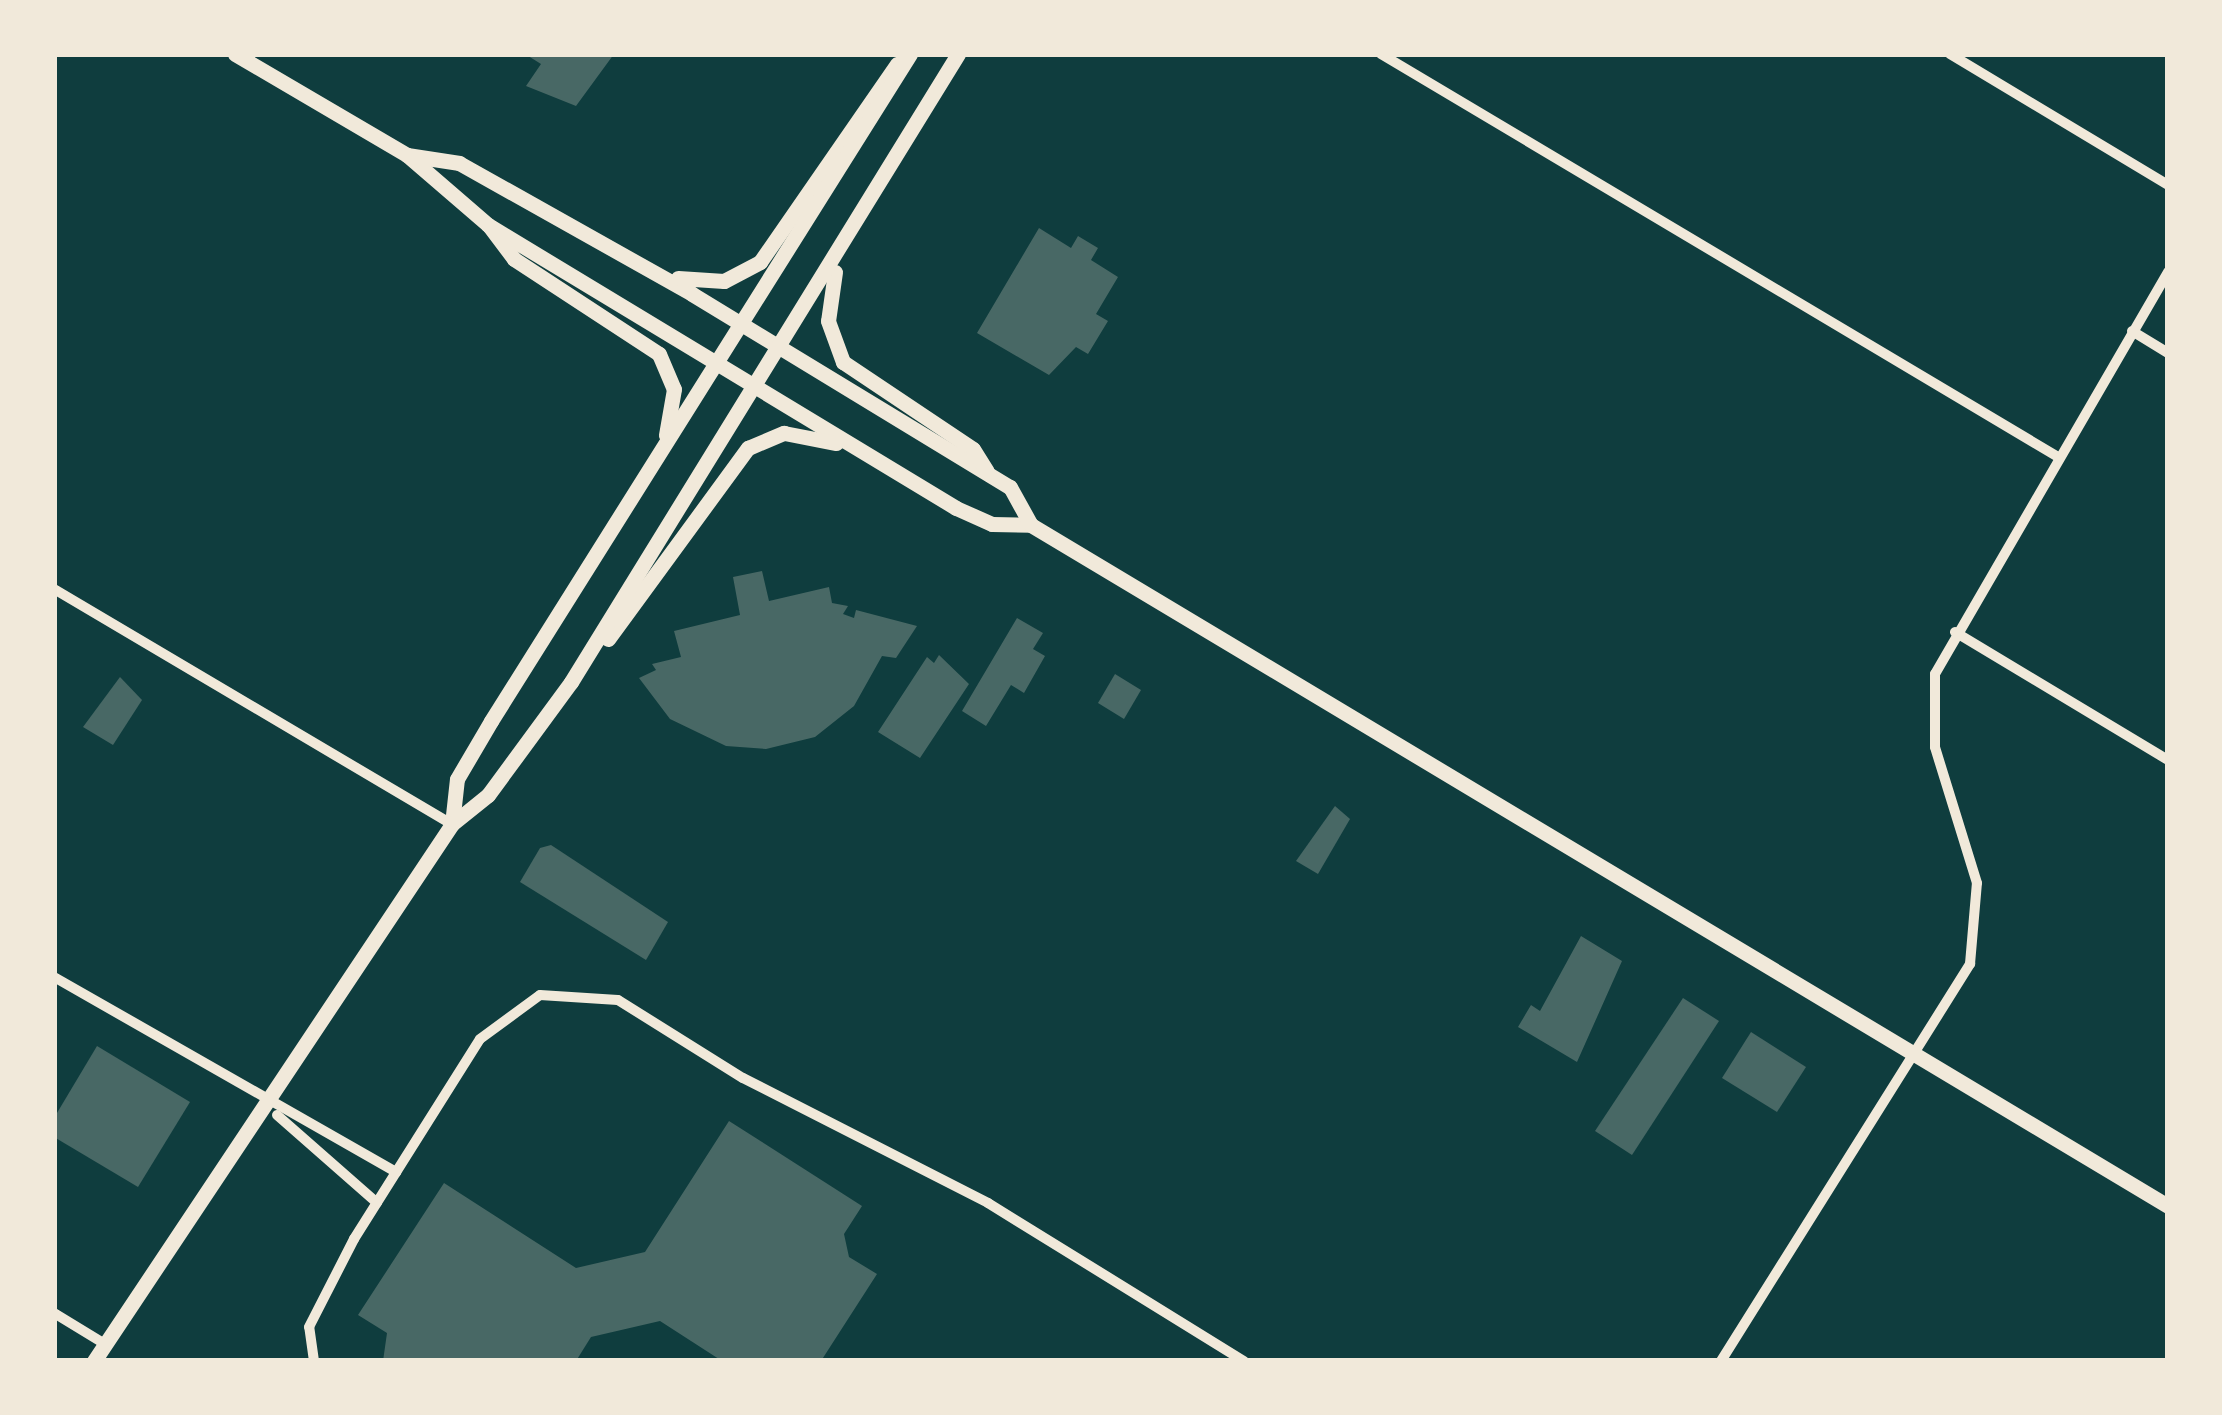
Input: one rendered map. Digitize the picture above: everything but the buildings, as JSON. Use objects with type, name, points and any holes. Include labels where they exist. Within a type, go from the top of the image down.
[{"type":"main road","points":[[235,54],[407,155],[488,225],[956,508],[992,524],[1031,525]]},
{"type":"main road","points":[[650,269],[706,284],[760,262],[873,90],[909,54]]},
{"type":"main road","points":[[452,824],[457,779],[745,326],[909,54]]},
{"type":"main road","points":[[571,682],[838,259],[958,54]]},
{"type":"main road","points":[[407,155],[459,163],[650,269],[988,473],[1010,488],[1031,525],[2168,1206]]},
{"type":"main road","points":[[488,225],[514,259],[646,343],[668,367],[674,410],[652,468]]},
{"type":"main road","points":[[838,259],[828,321],[842,362],[973,449],[988,473]]},
{"type":"main road","points":[[94,1361],[261,1101],[452,824],[488,795],[748,448],[803,434],[865,452]]},
{"type":"street","points":[[1381,54],[2058,457]]},
{"type":"street","points":[[1950,54],[2168,185]]},
{"type":"street","points":[[1721,1361],[1970,964],[1978,923],[1974,863],[1932,728],[1935,674],[1954,632],[2168,272]]},
{"type":"street","points":[[2132,332],[2168,353]]},
{"type":"street","points":[[54,590],[452,824]]},
{"type":"street","points":[[1954,632],[2168,760]]},
{"type":"street","points":[[54,977],[261,1101],[396,1172]]},
{"type":"street","points":[[314,1361],[309,1327],[396,1172],[480,1039],[540,995],[618,1000],[743,1078],[988,1203],[1244,1361]]},
{"type":"street","points":[[261,1101],[377,1203]]},
{"type":"street","points":[[54,1313],[105,1344]]}]
